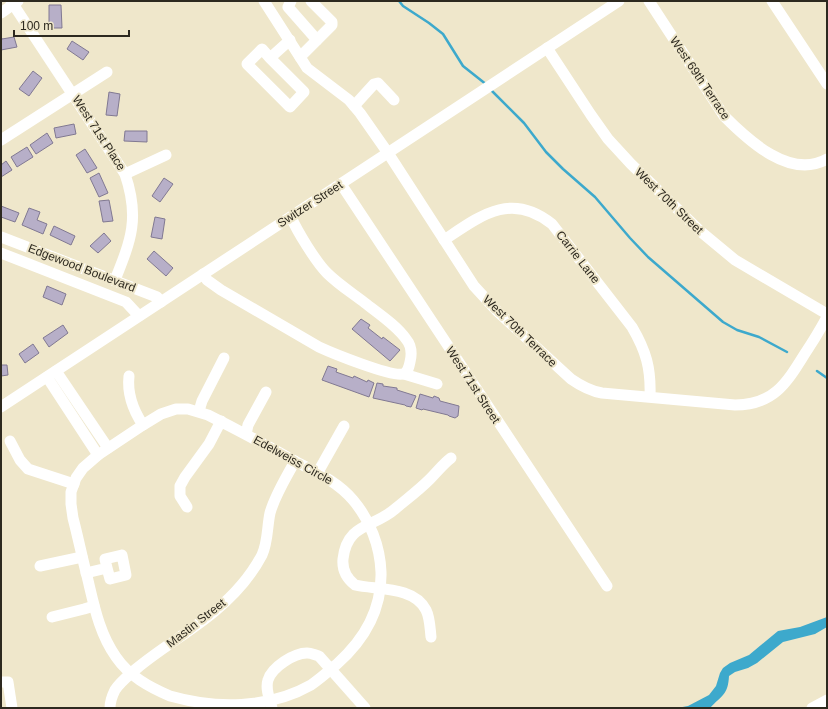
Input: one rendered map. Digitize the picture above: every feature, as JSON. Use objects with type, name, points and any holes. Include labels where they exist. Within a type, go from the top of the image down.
[{"type":"street","name":"West 70th Terrace","points":[[264,1],[307,68],[349,100],[354,106],[388,153],[474,286],[484,298],[571,379],[591,391],[735,405],[750,405],[775,393],[785,383],[799,364],[827,316]]},
{"type":"street","points":[[291,1],[288,7],[317,40]]},
{"type":"street","points":[[300,57],[332,25],[332,22],[311,1]]},
{"type":"street","name":"Switzer Street","points":[[1,407],[618,1]]},
{"type":"street","name":"West 69th Terrace","points":[[648,1],[720,110],[739,131],[782,161],[791,164],[806,165],[827,159]]},
{"type":"street","points":[[772,1],[827,84]]},
{"type":"street","points":[[1,13],[15,2]]},
{"type":"street","name":"West 71st Place","points":[[15,2],[125,174],[130,187],[133,207],[132,227],[128,247],[115,280]]},
{"type":"street","points":[[270,58],[290,40]]},
{"type":"street","name":"West 70th Street","points":[[547,48],[608,139],[631,164],[700,231],[735,260],[827,316]]},
{"type":"street","points":[[262,49],[270,58],[304,92],[290,107],[247,64],[262,49]]},
{"type":"street","points":[[1,140],[72,93],[107,72]]},
{"type":"street","points":[[354,106],[374,84],[378,83],[394,100]]},
{"type":"street","points":[[125,174],[166,155]]},
{"type":"street","name":"West 71st Street","points":[[341,184],[607,586]]},
{"type":"street","name":"Carrie Lane","points":[[444,240],[477,218],[502,208],[525,209],[546,219],[552,224],[632,327],[641,342],[649,367],[650,396]]},
{"type":"street","points":[[291,217],[322,268],[402,333],[411,349],[411,360],[408,370],[404,374]]},
{"type":"street","name":"Edgewood Boulevard","points":[[1,236],[157,297],[161,302]]},
{"type":"street","name":"Edgewood Boulevard","points":[[1,253],[126,302],[139,316]]},
{"type":"street","points":[[203,274],[221,290],[319,347],[378,370],[404,374],[437,384]]},
{"type":"street","points":[[199,411],[202,401],[224,358]]},
{"type":"street","points":[[56,371],[108,448]]},
{"type":"street","points":[[129,376],[128,382],[133,406],[143,425]]},
{"type":"street","points":[[47,377],[98,455]]},
{"type":"street","name":"Edelweiss Circle","points":[[246,434],[248,426],[266,392]]},
{"type":"street","name":"Edelweiss Circle","points":[[188,409],[199,411],[318,472],[344,490],[355,501],[369,524],[379,553],[381,564],[378,603],[363,635],[344,658],[310,685],[271,705],[201,707],[155,690],[131,673],[116,658],[105,639],[94,606],[86,574],[71,504],[71,492],[76,478],[82,468],[108,448],[143,425],[168,411],[188,409]]},
{"type":"street","points":[[186,507],[180,496],[180,486],[210,444],[221,421]]},
{"type":"street","points":[[318,472],[344,426]]},
{"type":"street","points":[[10,441],[20,460],[28,469],[74,484]]},
{"type":"street","points":[[431,637],[426,609],[416,598],[406,593],[355,585],[349,580],[344,571],[343,561],[347,541],[352,535],[394,511],[431,479],[451,458]]},
{"type":"street","name":"Mastin Street","points":[[110,708],[114,691],[122,681],[144,662],[215,611],[236,591],[250,573],[262,555],[270,514],[275,499],[295,461]]},
{"type":"street","points":[[40,566],[82,557]]},
{"type":"street","points":[[86,574],[107,568]]},
{"type":"street","points":[[52,617],[94,606]]},
{"type":"street","points":[[271,705],[267,682],[272,671],[300,654],[309,652],[319,656],[365,708]]},
{"type":"street","points":[[1,682],[8,682],[12,708]]},
{"type":"street","points":[[812,708],[827,700]]},
{"type":"water","points":[[827,617],[827,627],[815,634],[783,642],[757,663],[729,676],[726,691],[710,708],[677,708],[688,706],[709,695],[716,686],[723,668],[730,663],[749,655],[778,631],[800,627]]},
{"type":"building","points":[[49,5],[61,5],[62,28],[49,28]]},
{"type":"building","points":[[1,36],[2,39],[14,37],[17,47],[1,50]]},
{"type":"building","points":[[72,41],[89,52],[83,60],[67,49]]},
{"type":"building","points":[[33,71],[42,78],[29,96],[19,89]]},
{"type":"building","points":[[109,92],[120,94],[117,116],[106,115]]},
{"type":"building","points":[[74,124],[76,134],[56,138],[54,128]]},
{"type":"building","points":[[125,131],[147,131],[147,142],[124,141]]},
{"type":"building","points":[[47,133],[53,143],[36,154],[30,145]]},
{"type":"building","points":[[27,147],[33,157],[17,167],[11,157]]},
{"type":"building","points":[[85,149],[97,168],[87,173],[76,155]]},
{"type":"building","points":[[6,161],[12,170],[1,177],[1,165]]},
{"type":"building","points":[[99,173],[108,193],[99,197],[90,178]]},
{"type":"building","points":[[164,178],[173,184],[160,202],[152,196]]},
{"type":"building","points":[[109,200],[113,221],[103,222],[99,201]]},
{"type":"building","points":[[1,206],[19,213],[15,222],[1,217]]},
{"type":"building","points":[[29,208],[40,212],[37,220],[47,224],[43,234],[22,225]]},
{"type":"building","points":[[155,217],[165,219],[162,239],[151,237]]},
{"type":"building","points":[[54,226],[75,236],[71,245],[50,235]]},
{"type":"building","points":[[104,233],[111,241],[98,253],[90,246]]},
{"type":"building","points":[[154,251],[173,268],[166,276],[147,259]]},
{"type":"building","points":[[47,286],[66,294],[62,305],[43,297]]},
{"type":"building","points":[[361,319],[370,325],[368,328],[400,350],[390,361],[352,329]]},
{"type":"building","points":[[63,325],[68,333],[49,347],[43,338]]},
{"type":"building","points":[[33,344],[39,353],[25,363],[19,354]]},
{"type":"building","points":[[1,365],[7,365],[8,375],[1,376]]},
{"type":"building","points":[[328,366],[337,369],[336,372],[353,378],[354,376],[367,382],[368,380],[374,383],[369,397],[322,380]]},
{"type":"building","points":[[377,383],[383,384],[383,386],[397,388],[397,390],[416,396],[411,407],[373,398]]},
{"type":"building","points":[[420,394],[433,398],[434,396],[439,398],[440,401],[459,406],[458,416],[455,418],[416,408]]},
{"type":"waterway","points":[[399,1],[403,6],[443,34],[463,66],[487,85]]},
{"type":"waterway","points":[[490,89],[524,123],[546,152],[595,197],[648,257],[723,322],[737,330],[759,337],[787,352]]},
{"type":"waterway","points":[[817,371],[827,378]]}]
